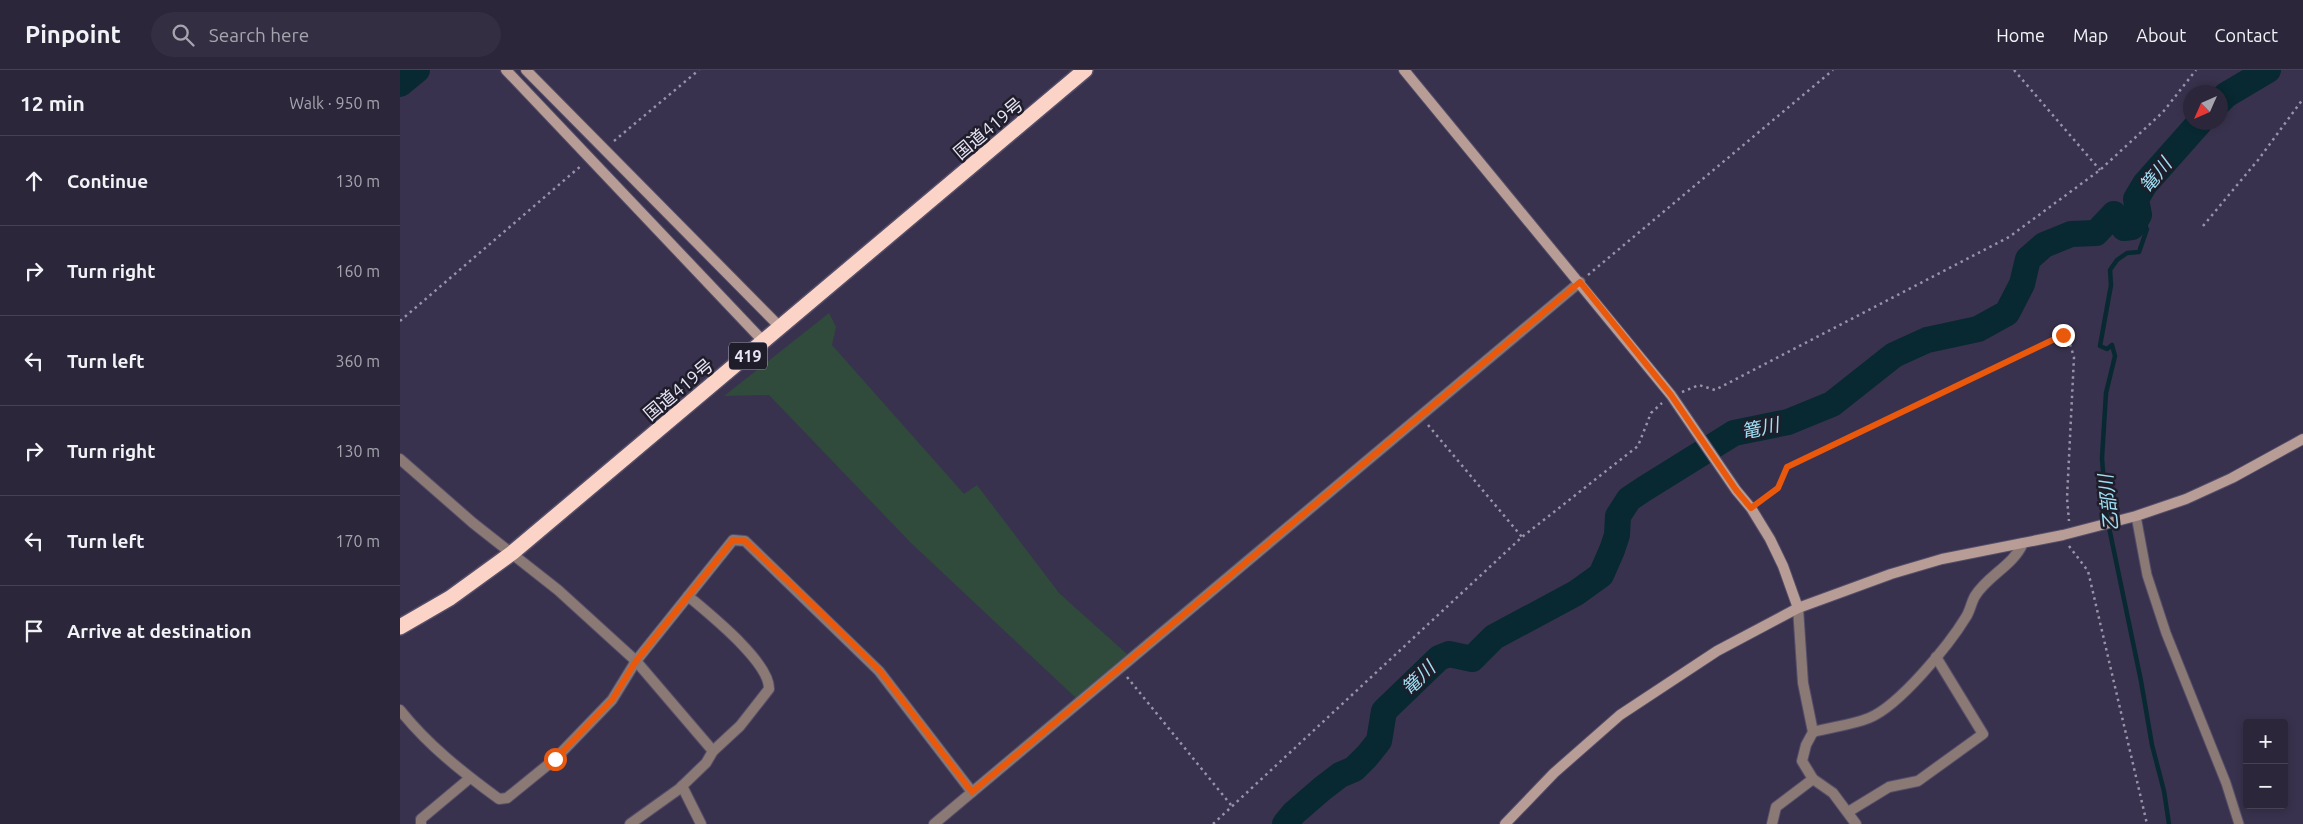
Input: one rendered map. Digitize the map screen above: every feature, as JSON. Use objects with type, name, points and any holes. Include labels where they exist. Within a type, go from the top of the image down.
[{"type":"highway","name":"国道419号","points":[[400,627],[450,598],[512,553],[1085,70]]},
{"type":"street","points":[[506,70],[589,160],[764,342]]},
{"type":"street","points":[[526,70],[781,328]]},
{"type":"street","points":[[1404,70],[1671,395],[1736,490],[1751,508],[1783,566],[1798,608],[1803,683],[1813,732],[1806,746],[1802,761],[1813,780],[1833,793],[1856,824]]},
{"type":"street","points":[[934,824],[1580,282]]},
{"type":"street","points":[[1505,824],[1554,773],[1620,715],[1717,651],[1798,608],[1891,574],[1942,560],[2063,535],[2136,516],[2186,499],[2232,478],[2303,439]]},
{"type":"street","points":[[400,459],[473,523],[558,590],[636,661],[713,751]]},
{"type":"street","points":[[400,710],[420,734],[470,778],[498,799],[507,798],[555,759],[612,700],[636,661],[733,540],[745,541],[880,671],[972,792]]},
{"type":"street","points":[[1813,732],[1871,718],[1905,693],[1968,615],[1974,598],[1982,588],[2018,556],[2023,543]]},
{"type":"street","points":[[630,824],[682,786],[706,763],[713,751],[758,704],[769,689],[769,683],[734,634],[688,596]]},
{"type":"street","points":[[1848,812],[1889,787],[1918,781],[1983,734],[1936,657]]},
{"type":"street","points":[[421,824],[421,819],[470,778]]},
{"type":"street","points":[[1772,824],[1776,807],[1813,780]]},
{"type":"street","points":[[682,786],[701,824]]},
{"type":"lane","points":[[2136,516],[2147,575],[2166,633],[2216,756],[2239,824]]},
{"type":"path","points":[[603,150],[699,70]]},
{"type":"path","points":[[1580,282],[1833,70]]},
{"type":"path","points":[[2014,70],[2100,170]]},
{"type":"path","points":[[1213,824],[1231,805],[1522,537],[1638,446],[1651,413],[1671,395],[1699,385],[1716,390],[2009,237],[2100,170],[2163,112],[2196,70]]},
{"type":"path","points":[[2203,226],[2258,160],[2303,99]]},
{"type":"path","points":[[400,321],[589,160]]},
{"type":"path","points":[[1751,508],[1778,488],[1787,467],[2063,335],[2069,341],[2074,357],[2066,498],[2070,518],[2063,535],[2072,552],[2088,571],[2147,824]]},
{"type":"path","points":[[1420,416],[1522,537]]},
{"type":"path","points":[[1119,668],[1231,805]]},
{"type":"green space","points":[[829,313],[836,327],[832,345],[964,494],[977,485],[1059,593],[1128,655],[1076,698],[911,543],[769,395],[724,396]]},
{"type":"waterway","points":[[400,84],[417,70]]},
{"type":"waterway","name":"篭川","points":[[2228,94],[2268,70]]},
{"type":"waterway","name":"篭川","points":[[1285,824],[1294,813],[1323,788],[1340,775],[1354,769],[1367,756],[1379,741],[1384,711],[1439,658],[1449,654],[1472,659],[1494,637],[1576,593],[1601,575],[1617,535],[1618,516],[1629,499],[1734,433],[1788,422],[1832,404],[1894,355],[1927,340],[1978,329],[2007,313],[2022,284],[2028,259],[2044,245],[2071,234],[2096,233],[2114,214],[2124,228],[2132,227],[2139,215],[2136,199],[2145,184],[2193,130]]},
{"type":"waterway","name":"乙部川","points":[[2139,215],[2147,229],[2139,252],[2127,253],[2117,260],[2110,270],[2111,285],[2100,346],[2107,349],[2112,345],[2115,356],[2106,393],[2102,458],[2106,513],[2141,681],[2152,745],[2164,791],[2169,824]]},
{"type":"route","points":[[555,759],[612,700],[636,661],[733,540],[745,541],[880,671],[972,792],[1580,282],[1671,395],[1736,490],[1751,508],[1778,488],[1787,467],[2063,335]]}]
